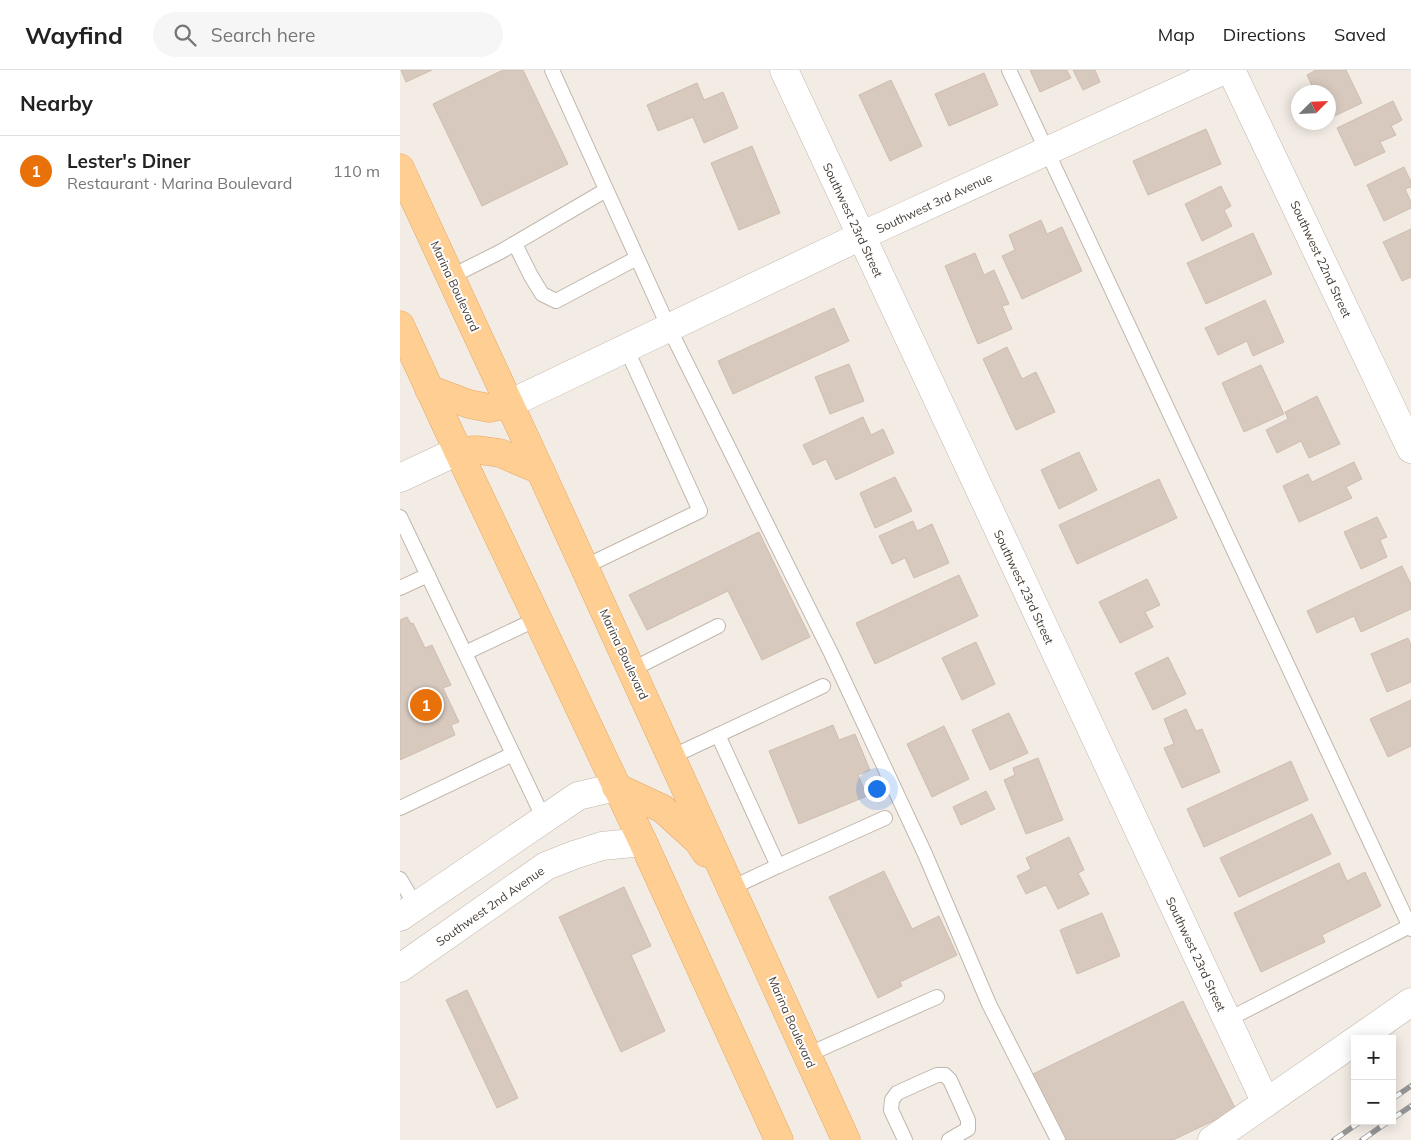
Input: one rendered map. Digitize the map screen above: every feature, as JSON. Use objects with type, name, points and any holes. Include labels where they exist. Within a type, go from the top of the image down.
[{"type":"main road","name":"Marina Boulevard","points":[[400,168],[510,404],[846,1140]]},
{"type":"main road","points":[[400,325],[643,842],[778,1140]]},
{"type":"main road","points":[[429,389],[469,404],[489,408],[510,404]]},
{"type":"main road","points":[[458,451],[478,450],[500,453],[540,470]]},
{"type":"main road","points":[[616,787],[663,809],[698,840],[731,888]]},
{"type":"street","name":"Southwest 23rd Street","points":[[784,70],[1266,1103]]},
{"type":"street","name":"Southwest 3rd Avenue","points":[[510,404],[861,236],[1224,70]]},
{"type":"street","name":"Southwest 22nd Street","points":[[1231,70],[1411,449]]},
{"type":"street","points":[[400,478],[458,451]]},
{"type":"street","points":[[408,911],[582,794],[616,787]]},
{"type":"street","name":"Southwest 2nd Avenue","points":[[400,968],[546,866],[574,854],[602,846],[643,842]]},
{"type":"street","points":[[1364,1035],[1411,1002]]},
{"type":"street","points":[[1212,1140],[1351,1044]]},
{"type":"lane","points":[[552,70],[669,328],[831,653],[924,854],[989,1004],[1058,1140]]},
{"type":"lane","points":[[1009,70],[1411,926],[1227,1020]]},
{"type":"lane","points":[[450,277],[515,244],[606,190]]},
{"type":"lane","points":[[515,244],[542,294],[556,301],[637,258]]},
{"type":"lane","points":[[584,567],[700,511],[626,348]]},
{"type":"lane","points":[[400,517],[544,819]]},
{"type":"lane","points":[[400,588],[428,575]]},
{"type":"lane","points":[[465,653],[537,619]]},
{"type":"lane","points":[[631,670],[718,626]]},
{"type":"lane","points":[[671,757],[823,686]]},
{"type":"lane","points":[[718,735],[778,866]]},
{"type":"lane","points":[[400,808],[513,754]]},
{"type":"lane","points":[[731,888],[885,818]]},
{"type":"lane","points":[[400,879],[408,911]]},
{"type":"lane","points":[[807,1055],[937,997]]},
{"type":"lane","points":[[905,1140],[891,1110],[892,1100],[898,1093],[937,1075],[945,1075],[950,1080],[968,1120],[968,1129],[949,1140]]},
{"type":"building","points":[[401,70],[432,70],[406,82]]},
{"type":"building","points":[[503,70],[523,70],[568,164],[482,206],[433,104]]},
{"type":"building","points":[[1030,70],[1067,70],[1071,78],[1040,92]]},
{"type":"building","points":[[1073,70],[1095,70],[1100,82],[1083,90]]},
{"type":"building","points":[[1316,70],[1346,70],[1362,103],[1336,115],[1336,85],[1312,85],[1307,75]]},
{"type":"building","points":[[984,73],[998,105],[949,126],[935,94]]},
{"type":"building","points":[[891,80],[922,146],[890,161],[859,95]]},
{"type":"building","points":[[697,83],[704,100],[723,92],[738,128],[704,143],[693,117],[658,131],[647,105]]},
{"type":"building","points":[[1393,101],[1402,120],[1391,126],[1396,135],[1380,142],[1385,152],[1355,166],[1337,128]]},
{"type":"building","points":[[1206,129],[1221,164],[1148,195],[1133,161]]},
{"type":"building","points":[[752,146],[780,213],[739,230],[711,163]]},
{"type":"building","points":[[1404,167],[1411,182],[1411,187],[1405,189],[1411,202],[1411,208],[1384,221],[1367,185]]},
{"type":"building","points":[[1221,186],[1231,206],[1224,210],[1232,226],[1202,241],[1185,204]]},
{"type":"building","points":[[1041,220],[1047,234],[1062,227],[1082,271],[1022,299],[1002,256],[1015,250],[1009,235]]},
{"type":"building","points":[[1411,229],[1411,277],[1402,281],[1383,242]]},
{"type":"building","points":[[1253,233],[1272,274],[1206,304],[1187,263]]},
{"type":"building","points":[[975,253],[984,275],[994,270],[1009,304],[1002,306],[1012,329],[978,344],[945,266]]},
{"type":"building","points":[[1265,300],[1284,342],[1253,356],[1247,341],[1218,355],[1205,328]]},
{"type":"building","points":[[834,308],[849,341],[733,394],[718,361]]},
{"type":"building","points":[[1007,347],[1022,379],[1036,372],[1055,412],[1016,430],[983,359]]},
{"type":"building","points":[[849,364],[864,401],[830,414],[815,377]]},
{"type":"building","points":[[1261,365],[1284,414],[1244,432],[1222,383]]},
{"type":"building","points":[[1317,396],[1340,444],[1309,458],[1301,441],[1277,453],[1266,430],[1288,419],[1285,412]]},
{"type":"building","points":[[863,417],[871,435],[883,429],[894,453],[836,480],[826,459],[813,465],[803,445]]},
{"type":"building","points":[[1079,452],[1097,490],[1059,509],[1041,470]]},
{"type":"building","points":[[1354,462],[1362,479],[1346,487],[1352,498],[1299,522],[1283,486],[1308,474],[1312,482]]},
{"type":"building","points":[[895,477],[912,511],[875,528],[860,493]]},
{"type":"building","points":[[1159,479],[1177,518],[1077,564],[1059,525]]},
{"type":"building","points":[[1377,517],[1387,537],[1380,540],[1387,557],[1361,569],[1344,532]]},
{"type":"building","points":[[913,521],[917,531],[932,524],[949,563],[914,578],[905,558],[892,564],[879,536]]},
{"type":"building","points":[[759,532],[810,637],[762,660],[728,591],[647,630],[629,595]]},
{"type":"building","points":[[1402,566],[1411,584],[1411,609],[1361,632],[1354,616],[1317,633],[1307,611]]},
{"type":"building","points":[[959,575],[978,616],[875,664],[856,623]]},
{"type":"building","points":[[1147,579],[1160,605],[1145,612],[1153,627],[1120,643],[1099,602]]},
{"type":"building","points":[[407,617],[411,624],[413,623],[425,648],[432,645],[451,685],[443,688],[459,722],[451,725],[455,735],[400,760],[400,620]]},
{"type":"building","points":[[1408,638],[1411,645],[1411,682],[1387,692],[1371,654]]},
{"type":"building","points":[[976,642],[995,684],[962,700],[942,658]]},
{"type":"building","points":[[1168,657],[1186,694],[1153,710],[1135,673]]},
{"type":"building","points":[[1411,700],[1411,746],[1388,757],[1370,719]]},
{"type":"building","points":[[1186,709],[1196,731],[1202,729],[1220,772],[1182,788],[1164,748],[1174,744],[1164,719]]},
{"type":"building","points":[[1009,713],[1028,753],[990,770],[972,730]]},
{"type":"building","points":[[833,725],[839,740],[855,734],[870,770],[858,775],[867,796],[799,824],[769,751]]},
{"type":"building","points":[[944,726],[969,779],[932,797],[907,744]]},
{"type":"building","points":[[1038,758],[1063,820],[1026,834],[1004,780],[1015,775],[1013,768]]},
{"type":"building","points":[[1291,761],[1308,800],[1204,847],[1187,809]]},
{"type":"building","points":[[986,791],[995,809],[961,825],[953,807]]},
{"type":"building","points":[[1312,814],[1331,854],[1239,897],[1220,858]]},
{"type":"building","points":[[1069,837],[1084,870],[1078,873],[1089,894],[1058,909],[1046,885],[1026,894],[1017,876],[1031,869],[1026,858]]},
{"type":"building","points":[[1339,863],[1347,881],[1365,872],[1381,906],[1322,935],[1325,942],[1261,972],[1234,913]]},
{"type":"building","points":[[884,871],[912,929],[939,916],[957,955],[900,982],[902,986],[878,998],[829,897]]},
{"type":"building","points":[[624,887],[651,946],[631,955],[665,1031],[621,1052],[559,917]]},
{"type":"building","points":[[1102,913],[1120,956],[1077,974],[1060,930]]},
{"type":"building","points":[[467,990],[518,1098],[497,1108],[446,1000]]},
{"type":"building","points":[[1183,1001],[1236,1110],[1173,1140],[1065,1140],[1033,1074]]},
{"type":"railway","points":[[1396,1096],[1411,1086]]},
{"type":"railway","points":[[1396,1116],[1411,1106]]},
{"type":"railway","points":[[1334,1140],[1355,1125]]},
{"type":"railway","points":[[1362,1140],[1383,1125]]},
{"type":"place","name":"Lester's Diner","points":[[426,705]]}]
